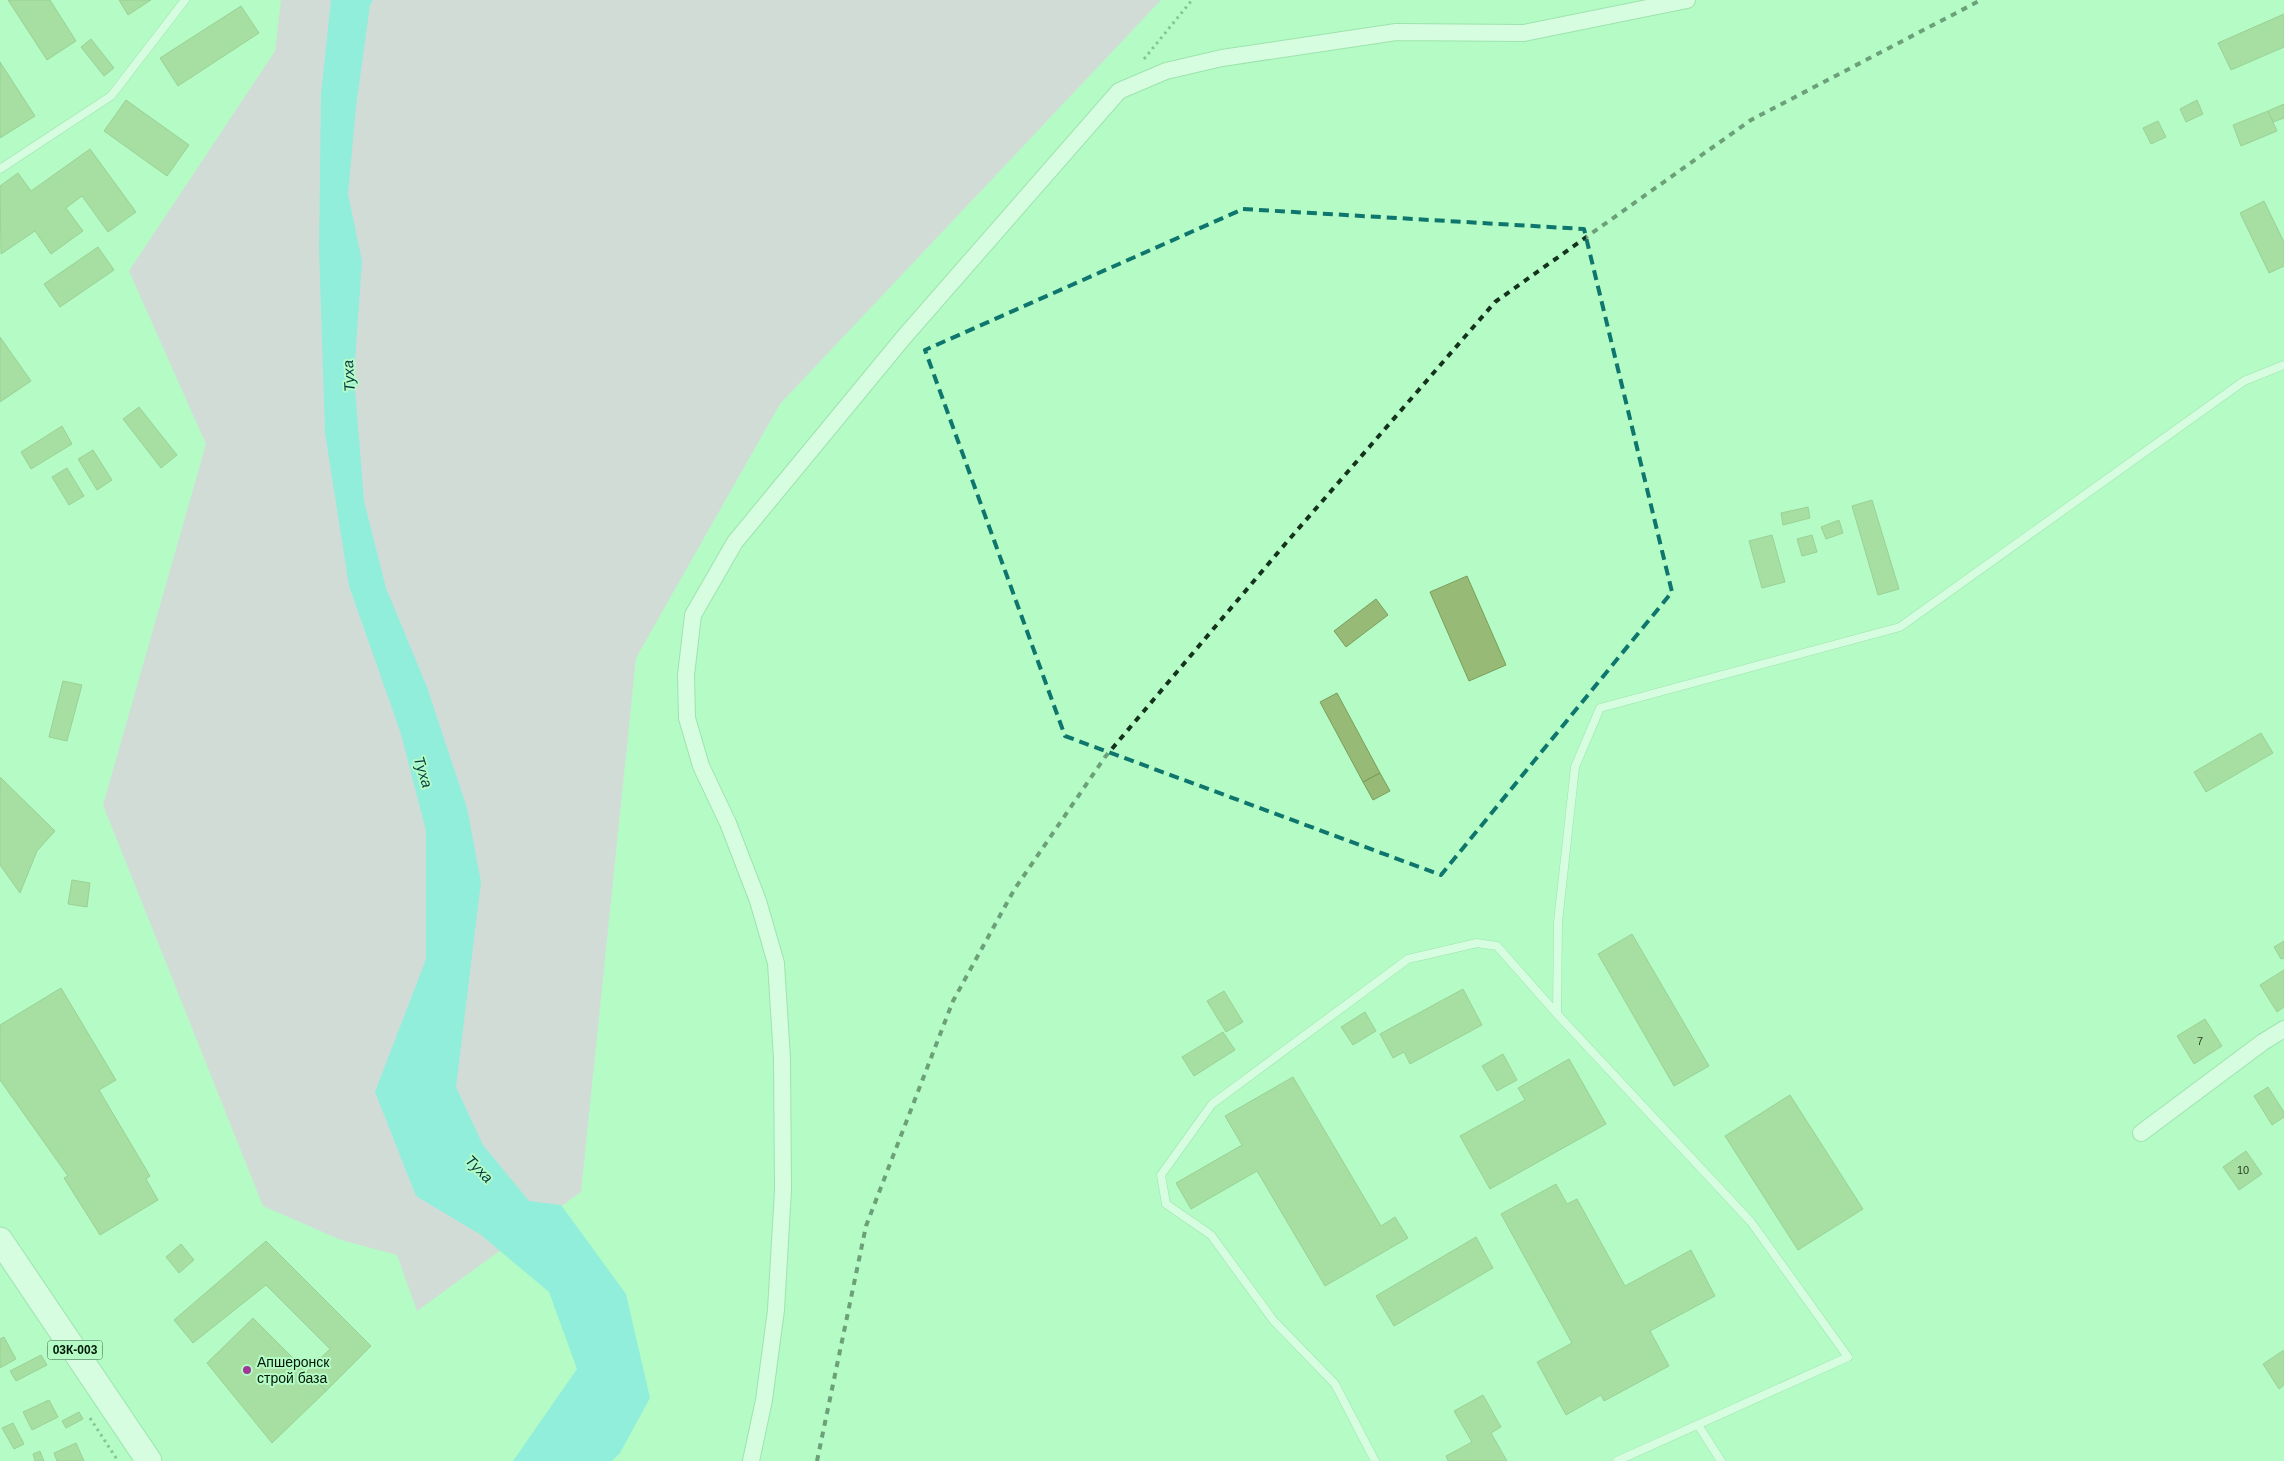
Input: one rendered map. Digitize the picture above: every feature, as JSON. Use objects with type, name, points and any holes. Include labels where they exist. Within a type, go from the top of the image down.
[{"type":"main road","name":"03К-003","points":[[0,1240],[149,1461]]},
{"type":"street","points":[[751,1461],[764,1400],[776,1310],[783,1190],[782,1058],[776,963],[758,901],[728,823],[702,766],[687,718],[686,675],[693,615],[735,542],[904,337],[1119,91],[1166,71],[1222,58],[1396,32],[1524,33],[1687,0]]},
{"type":"street","points":[[2141,1133],[2263,1042],[2284,1029]]},
{"type":"lane","points":[[0,168],[111,96],[185,0]]},
{"type":"lane","points":[[1557,1014],[1558,922],[1575,767],[1600,708],[1900,627],[2244,381],[2284,365]]},
{"type":"lane","points":[[1375,1461],[1336,1384],[1273,1320],[1211,1235],[1166,1204],[1161,1175],[1212,1104],[1408,959],[1477,943],[1497,946],[1557,1014],[1751,1222],[1848,1357],[1617,1461]]},
{"type":"lane","points":[[1698,1424],[1721,1461]]},
{"type":"path","points":[[1143,60],[1192,0]]},
{"type":"highlighted area","points":[[1243,209],[1584,229],[1672,592],[1441,875],[1065,736],[925,350]]},
{"type":"shaded area","points":[[281,0],[1161,0],[780,404],[636,658],[581,1192],[417,1311],[397,1255],[341,1240],[263,1206],[103,805],[206,444],[129,271],[275,51]]},
{"type":"water","name":"Туха","points":[[331,0],[373,0],[370,5],[356,107],[348,194],[362,261],[354,375],[364,501],[386,588],[427,687],[467,808],[481,882],[456,1087],[483,1145],[529,1201],[561,1205],[626,1294],[650,1398],[620,1453],[612,1461],[513,1461],[577,1369],[549,1292],[481,1235],[416,1196],[375,1092],[426,959],[426,831],[401,734],[349,586],[325,433],[319,249],[321,94]]},
{"type":"building","points":[[8,0],[50,0],[76,41],[47,60]]},
{"type":"building","points":[[119,0],[151,0],[128,15]]},
{"type":"building","points":[[241,6],[259,33],[178,86],[160,58]]},
{"type":"building","points":[[2284,14],[2284,47],[2231,70],[2218,43]]},
{"type":"building","points":[[91,39],[114,68],[104,76],[81,47]]},
{"type":"building","points":[[0,62],[35,116],[0,138]]},
{"type":"building","points":[[126,100],[189,145],[167,176],[104,131]]},
{"type":"building","points":[[2197,100],[2203,114],[2186,122],[2180,109]]},
{"type":"building","points":[[2284,104],[2284,118],[2273,122],[2268,111]]},
{"type":"building","points":[[2268,111],[2277,131],[2241,146],[2233,125]]},
{"type":"building","points":[[2158,121],[2166,137],[2151,144],[2143,128]]},
{"type":"building","points":[[90,149],[136,212],[108,232],[82,196],[66,208],[83,231],[51,254],[35,231],[1,254],[0,186],[18,173],[31,191]]},
{"type":"building","points":[[2264,201],[2284,242],[2284,266],[2269,273],[2240,213]]},
{"type":"building","points":[[98,247],[114,270],[60,307],[44,284]]},
{"type":"building","points":[[0,337],[31,381],[0,402]]},
{"type":"building","points":[[139,407],[177,455],[161,468],[123,419]]},
{"type":"building","points":[[62,426],[72,444],[31,469],[21,452]]},
{"type":"building","points":[[93,450],[112,480],[97,490],[78,459]]},
{"type":"building","points":[[67,468],[84,496],[69,505],[52,477]]},
{"type":"building","points":[[1872,500],[1899,589],[1878,595],[1852,506]]},
{"type":"building","points":[[1808,507],[1810,518],[1783,525],[1781,513]]},
{"type":"building","points":[[1839,520],[1843,533],[1826,539],[1821,527]]},
{"type":"building","points":[[1772,535],[1785,582],[1762,588],[1749,541]]},
{"type":"building","points":[[1812,535],[1817,552],[1802,556],[1797,539]]},
{"type":"building","points":[[1467,576],[1506,665],[1469,681],[1430,592]]},
{"type":"building","points":[[1376,599],[1388,615],[1346,647],[1334,631]]},
{"type":"building","points":[[63,681],[82,685],[67,741],[49,737]]},
{"type":"building","points":[[1337,693],[1380,773],[1363,782],[1320,702]]},
{"type":"building","points":[[2261,733],[2273,753],[2206,792],[2194,772]]},
{"type":"building","points":[[1380,773],[1390,791],[1373,800],[1363,782]]},
{"type":"building","points":[[0,777],[55,831],[37,851],[20,893],[0,865]]},
{"type":"building","points":[[72,880],[90,883],[87,907],[68,904]]},
{"type":"building","points":[[1632,934],[1709,1066],[1674,1086],[1598,954]]},
{"type":"building","points":[[2284,941],[2284,958],[2281,959],[2274,947]]},
{"type":"building","points":[[2284,970],[2284,1007],[2277,1012],[2260,985]]},
{"type":"building","points":[[61,988],[116,1080],[99,1090],[150,1176],[146,1179],[158,1200],[100,1235],[64,1178],[68,1176],[0,1080],[0,1025]]},
{"type":"building","points":[[1463,989],[1482,1025],[1410,1064],[1404,1052],[1393,1058],[1380,1034]]},
{"type":"building","points":[[1224,991],[1243,1022],[1226,1032],[1207,1001]]},
{"type":"building","points":[[1365,1012],[1376,1031],[1353,1045],[1341,1027]]},
{"type":"building","points":[[2205,1019],[2222,1046],[2194,1064],[2177,1036]]},
{"type":"building","points":[[1223,1032],[1235,1050],[1194,1076],[1182,1057]]},
{"type":"building","points":[[1503,1054],[1517,1080],[1497,1091],[1482,1066]]},
{"type":"building","points":[[1569,1059],[1606,1124],[1490,1189],[1460,1136],[1525,1100],[1518,1088]]},
{"type":"building","points":[[1293,1077],[1381,1226],[1395,1217],[1408,1238],[1325,1286],[1257,1171],[1191,1209],[1176,1183],[1242,1145],[1225,1116]]},
{"type":"building","points":[[2268,1087],[2284,1112],[2284,1117],[2272,1125],[2254,1096]]},
{"type":"building","points":[[1790,1095],[1863,1209],[1798,1250],[1725,1136]]},
{"type":"building","points":[[2246,1151],[2262,1174],[2239,1190],[2223,1167]]},
{"type":"building","points":[[1556,1184],[1567,1204],[1577,1199],[1625,1286],[1691,1250],[1715,1296],[1650,1331],[1669,1366],[1604,1401],[1601,1395],[1566,1415],[1537,1362],[1572,1343],[1501,1214]]},
{"type":"building","points":[[1476,1237],[1493,1268],[1394,1326],[1376,1296]]},
{"type":"building","points":[[266,1241],[371,1346],[326,1391],[307,1371],[330,1349],[266,1285],[193,1343],[174,1320]]},
{"type":"building","points":[[181,1244],[194,1260],[179,1273],[166,1257]]},
{"type":"building","points":[[253,1318],[326,1391],[272,1443],[207,1363]]},
{"type":"building","points":[[4,1337],[16,1359],[0,1368],[0,1339]]},
{"type":"building","points":[[2284,1350],[2284,1385],[2279,1389],[2263,1364]]},
{"type":"building","points":[[41,1355],[47,1365],[16,1381],[10,1371]]},
{"type":"building","points":[[1483,1395],[1501,1427],[1491,1433],[1507,1461],[1448,1461],[1446,1456],[1472,1442],[1454,1411]]},
{"type":"building","points":[[49,1400],[58,1417],[32,1430],[23,1412]]},
{"type":"building","points":[[79,1412],[83,1419],[66,1428],[62,1421]]},
{"type":"building","points":[[13,1423],[24,1444],[14,1449],[2,1428]]},
{"type":"building","points":[[76,1443],[84,1461],[57,1461],[54,1453]]},
{"type":"building","points":[[40,1451],[44,1461],[35,1461],[33,1454]]},
{"type":"railway","points":[[817,1461],[866,1226],[953,1001],[1014,890],[1105,757],[1286,543],[1495,302],[1751,120],[1981,0]]},
{"type":"place","name":"Апшеронск строй база","points":[[247,1370]]}]
